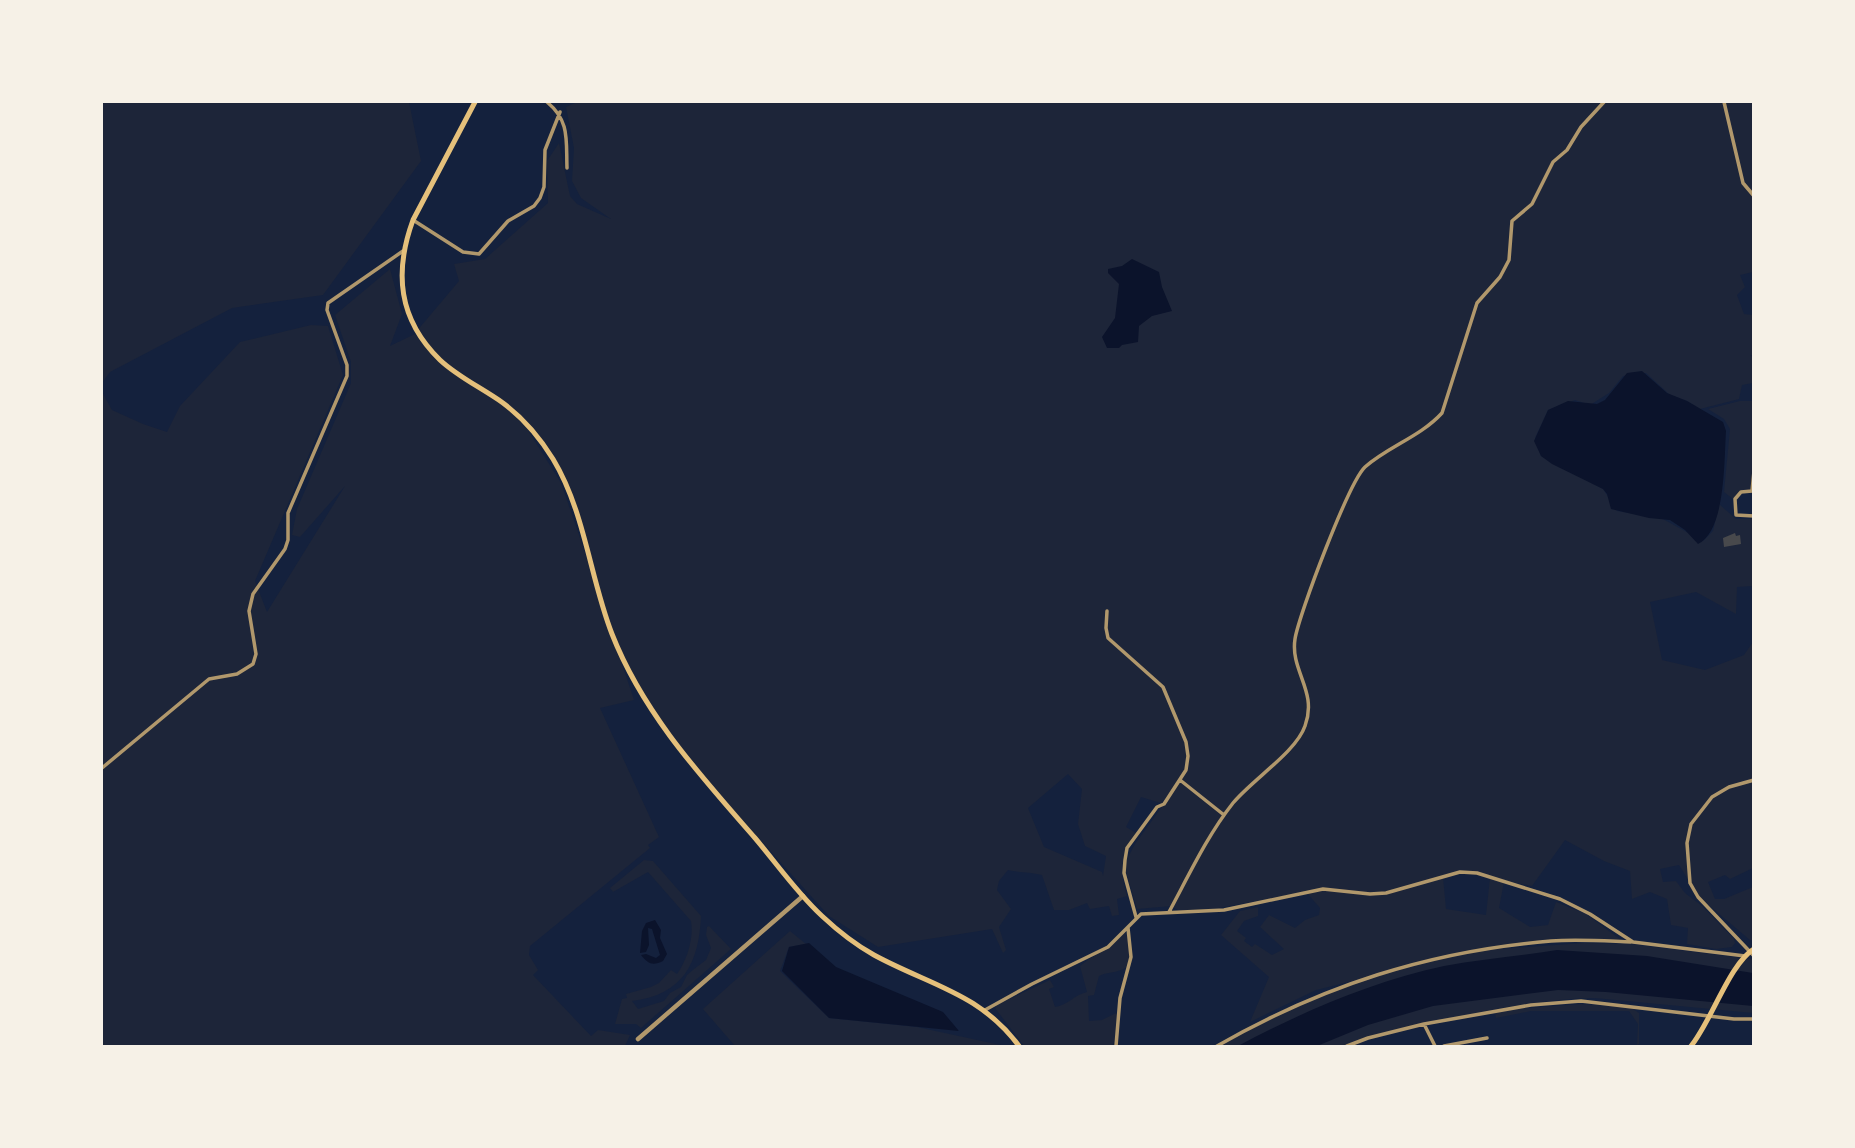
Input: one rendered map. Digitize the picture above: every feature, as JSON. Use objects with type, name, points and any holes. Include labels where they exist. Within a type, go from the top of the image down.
[{"type":"main road","points":[[475,102],[413,220],[403,251],[401,279],[405,302],[417,330],[426,344],[451,369],[521,418],[539,438],[554,461],[573,504],[611,633],[626,666],[649,706],[704,779],[822,916],[862,948],[942,985],[985,1010],[1019,1046]]},
{"type":"main road","points":[[1691,1046],[1748,955]]},
{"type":"street","points":[[547,102],[559,112],[566,127],[567,168]]},
{"type":"street","points":[[1169,912],[1209,837],[1224,815],[1252,782],[1290,748],[1305,727],[1309,699],[1294,656],[1296,630],[1361,470],[1378,456],[1431,425],[1442,413],[1477,303],[1500,277],[1509,260],[1512,221],[1532,204],[1553,162],[1567,150],[1581,127],[1604,102]]},
{"type":"street","points":[[1724,102],[1743,183],[1754,196]]},
{"type":"street","points":[[413,220],[463,252],[479,254],[508,221],[534,206],[540,198],[544,187],[545,150],[559,112]]},
{"type":"street","points":[[102,768],[209,679],[237,674],[253,664],[256,654],[250,602],[285,549],[289,513],[347,376],[346,365],[327,310],[328,303],[403,251]]},
{"type":"street","points":[[1754,471],[1752,491],[1741,492],[1735,499],[1736,515],[1754,516]]},
{"type":"street","points":[[1107,611],[1108,638],[1163,687],[1186,742],[1188,757],[1186,770],[1164,804],[1157,807],[1127,848],[1124,873],[1136,917]]},
{"type":"street","points":[[1180,780],[1224,815]]},
{"type":"street","points":[[1748,955],[1698,897],[1690,883],[1687,843],[1691,824],[1712,797],[1729,787],[1754,780]]},
{"type":"street","points":[[985,1010],[1108,947],[1136,917],[1146,913],[1205,913],[1323,889],[1386,893],[1460,872],[1477,873],[1560,900],[1590,914],[1633,942]]},
{"type":"street","points":[[638,1039],[803,896]]},
{"type":"street","points":[[1116,1046],[1121,998],[1131,957],[1128,927]]},
{"type":"street","points":[[1217,1046],[1284,1010],[1363,978],[1467,953],[1550,941],[1633,942],[1748,955]]},
{"type":"street","points":[[1347,1046],[1424,1024],[1531,1005],[1581,1001],[1754,1019]]},
{"type":"street","points":[[1424,1024],[1435,1046]]},
{"type":"street","points":[[1444,1046],[1487,1038]]},
{"type":"shaded area","points":[[102,102],[409,102],[421,161],[323,295],[232,308],[110,372],[102,383]]},
{"type":"shaded area","points":[[577,102],[1753,102],[1753,272],[1740,275],[1745,287],[1737,295],[1744,314],[1753,315],[1753,356],[1750,355],[1753,357],[1753,383],[1742,385],[1739,399],[1700,409],[1670,395],[1646,373],[1623,376],[1609,393],[1590,405],[1575,400],[1548,410],[1535,438],[1541,456],[1603,489],[1617,511],[1661,518],[1703,541],[1713,531],[1719,504],[1736,519],[1753,519],[1753,586],[1737,587],[1736,614],[1696,592],[1650,602],[1662,660],[1705,670],[1744,655],[1753,642],[1753,868],[1730,879],[1725,875],[1708,882],[1715,899],[1724,899],[1753,887],[1753,940],[1699,897],[1679,865],[1660,869],[1663,882],[1676,881],[1735,943],[1732,947],[1716,949],[1687,944],[1688,928],[1671,925],[1667,899],[1650,892],[1632,899],[1630,871],[1604,861],[1565,840],[1532,886],[1500,880],[1504,882],[1499,908],[1530,927],[1548,925],[1556,902],[1586,914],[1621,940],[1555,941],[1497,949],[1584,943],[1631,944],[1753,958],[1753,1013],[1595,998],[1566,999],[1481,1012],[1368,1038],[1348,1046],[1221,1046],[1271,1017],[1357,980],[1316,990],[1250,1022],[1269,977],[1221,935],[1240,911],[1258,907],[1258,916],[1244,921],[1237,931],[1252,947],[1255,944],[1272,955],[1284,949],[1260,927],[1269,915],[1295,928],[1305,920],[1319,915],[1320,908],[1306,892],[1197,912],[1179,911],[1172,906],[1137,909],[1124,865],[1135,844],[1164,804],[1141,797],[1126,827],[1136,833],[1124,855],[1123,879],[1127,896],[1117,899],[1119,915],[1112,916],[1109,906],[1090,909],[1087,903],[1069,910],[1054,910],[1042,875],[1008,870],[999,881],[997,890],[1011,909],[999,927],[1006,950],[1003,953],[992,929],[878,947],[829,916],[719,794],[649,706],[610,628],[634,700],[600,708],[659,837],[648,845],[650,848],[530,946],[529,955],[538,970],[533,975],[591,1036],[598,1030],[630,1035],[625,1046],[102,1046],[102,392],[112,410],[167,432],[180,406],[240,342],[311,325],[328,326],[343,375],[255,581],[267,612],[345,486],[300,537],[292,535],[297,509],[351,383],[351,362],[335,315],[390,269],[402,314],[390,346],[415,334],[429,351],[416,332],[459,281],[454,264],[485,259],[548,203],[547,161],[559,143],[570,196],[577,204],[611,219],[581,198],[572,181],[574,148],[566,107]],"holes":[[[526,427],[540,441],[562,481],[600,596],[561,483]],[[1068,774],[1082,789],[1078,824],[1085,846],[1106,856],[1103,876],[1102,872],[1044,847],[1028,808]],[[1460,872],[1490,878],[1486,915],[1446,909],[1443,877]]]},
{"type":"shaded area","points":[[1132,259],[1159,272],[1172,311],[1152,316],[1139,326],[1138,342],[1119,348],[1107,348],[1102,337],[1115,318],[1119,284],[1108,273],[1108,269],[1122,266]]},
{"type":"shaded area","points":[[1642,371],[1667,393],[1723,422],[1726,431],[1719,510],[1707,537],[1698,544],[1685,530],[1670,520],[1611,509],[1603,489],[1552,464],[1541,456],[1534,441],[1548,410],[1568,401],[1597,404],[1605,400],[1627,373]]},
{"type":"shaded area","points":[[1740,401],[1753,401],[1752,490],[1741,491],[1733,499],[1724,492],[1730,429],[1724,419],[1708,409]]},
{"type":"shaded area","points":[[644,860],[653,861],[701,916],[697,948],[685,974],[664,992],[632,1001],[638,1009],[664,1001],[670,993],[681,987],[687,975],[706,960],[711,948],[706,935],[707,927],[731,949],[641,1028],[636,1024],[615,1024],[622,999],[627,998],[626,994],[659,983],[671,970],[677,974],[689,949],[692,928],[691,921],[648,872],[613,892],[610,888]]},
{"type":"shaded area","points":[[655,920],[661,930],[660,938],[667,954],[663,961],[653,964],[641,955],[656,958],[660,955],[652,929],[648,928],[649,945],[646,952],[640,953],[642,931],[646,923]]},
{"type":"shaded area","points":[[790,931],[806,944],[789,947],[780,971],[829,1018],[917,1027],[1005,1046],[735,1046],[703,1009]]},
{"type":"shaded area","points":[[1127,933],[1128,964],[1121,970],[1099,976],[1094,995],[1088,996],[1089,1021],[1102,1020],[1116,1013],[1118,1017],[1118,1030],[1112,1046],[1024,1046],[995,1008],[997,1005],[1050,980],[1054,987],[1049,989],[1055,1007],[1087,992],[1080,966]]},
{"type":"shaded area","points":[[809,943],[836,967],[943,1012],[959,1031],[829,1018],[782,971],[789,947]]},
{"type":"shaded area","points":[[1557,950],[1647,956],[1753,973],[1753,1006],[1558,990],[1433,1006],[1368,1025],[1317,1046],[1238,1046],[1313,1010],[1390,980],[1444,966]]},
{"type":"shaded area","points":[[1581,1004],[1630,1007],[1639,1013],[1639,1044],[1637,1045],[1638,1024],[1629,1011],[1531,1011],[1496,1018],[1495,1013],[1514,1009]]},
{"type":"building","points":[[1735,533],[1736,536],[1740,535],[1741,544],[1724,547],[1723,538]]}]
